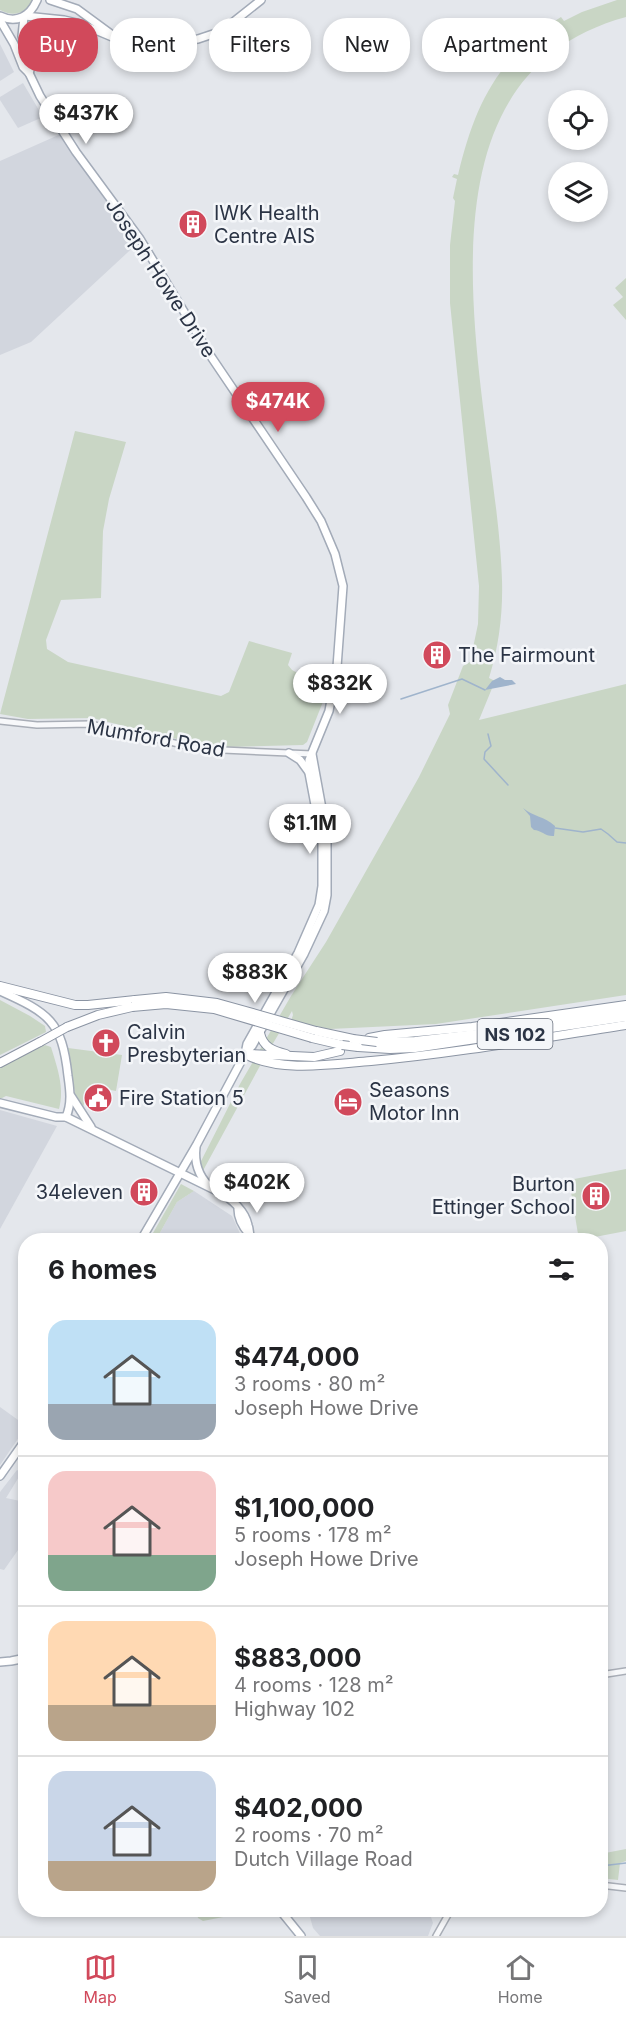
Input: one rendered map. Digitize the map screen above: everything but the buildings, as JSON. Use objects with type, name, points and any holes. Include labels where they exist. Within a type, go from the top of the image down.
[{"type":"highway","name":"NS 102","points":[[0,986],[75,1005],[133,1003],[166,997],[217,1003],[314,1035],[341,1048],[415,1048],[626,1017]]},
{"type":"highway","name":"NS 102","points":[[0,1063],[67,1027],[133,1003]]},
{"type":"highway","points":[[373,1040],[385,1035],[472,1028],[626,1005]]},
{"type":"highway","name":"NS 102","points":[[314,1035],[414,1041],[504,1031],[626,1011]]},
{"type":"highway","points":[[245,1054],[270,1063],[339,1064],[414,1057],[626,1024]]},
{"type":"highway","points":[[260,1034],[263,1043],[270,1048],[299,1057]]},
{"type":"highway","points":[[245,1054],[299,1057],[329,1055],[341,1048]]},
{"type":"main road","points":[[25,17],[37,0]]},
{"type":"main road","points":[[50,0],[77,9],[110,34]]},
{"type":"main road","points":[[197,39],[222,31],[261,0]]},
{"type":"main road","name":"Joseph Howe Drive","points":[[25,17],[22,36],[31,67],[29,73]]},
{"type":"main road","points":[[0,18],[64,20],[81,24],[110,37]]},
{"type":"main road","name":"Joseph Howe Drive","points":[[0,18],[23,67],[29,73],[40,96],[62,131],[127,220],[212,358],[321,521],[335,554],[343,586],[337,667],[329,711],[309,760],[309,773],[322,842],[320,905],[298,953],[247,1044],[245,1054]]},
{"type":"main road","points":[[289,753],[300,760],[309,773]]},
{"type":"main road","name":"Joseph Howe Drive","points":[[145,1233],[197,1144],[245,1054],[260,1034],[316,932],[324,910],[327,895],[327,836],[317,792],[312,753]]},
{"type":"main road","points":[[0,992],[29,1005],[55,1025],[64,1046],[71,1096],[66,1117]]},
{"type":"main road","points":[[71,1096],[92,1129]]},
{"type":"main road","points":[[0,1103],[56,1117],[66,1117],[216,1191],[230,1199],[238,1209],[238,1216],[247,1233]]},
{"type":"main road","points":[[197,1144],[196,1167],[216,1191],[233,1191],[254,1183]]},
{"type":"main road","points":[[0,1476],[18,1450]]},
{"type":"main road","points":[[0,1662],[18,1660]]},
{"type":"main road","points":[[285,1917],[301,1936]]},
{"type":"street","name":"Mumford Road","points":[[0,721],[37,725],[90,724],[201,749],[312,753]]},
{"type":"street","points":[[608,1674],[626,1671]]},
{"type":"street","points":[[608,1886],[626,1888]]},
{"type":"street","points":[[436,1936],[447,1917]]},
{"type":"shaded area","points":[[0,44],[14,72],[0,81]]},
{"type":"shaded area","points":[[23,83],[43,117],[18,128],[0,97]]},
{"type":"shaded area","points":[[63,133],[141,240],[31,342],[0,355],[0,161]]},
{"type":"shaded area","points":[[0,1110],[57,1126],[0,1229]]},
{"type":"shaded area","points":[[194,1191],[232,1216],[240,1233],[160,1233],[177,1202]]},
{"type":"shaded area","points":[[0,1407],[18,1420],[18,1439],[0,1465]]},
{"type":"shaded area","points":[[17,1470],[18,1479],[6,1498],[18,1501],[18,1550],[4,1570],[0,1569],[0,1492]]},
{"type":"shaded area","points":[[310,1917],[431,1917],[433,1923],[428,1936],[320,1936],[313,1928]]},
{"type":"green space","points":[[0,0],[33,0],[23,11],[14,14],[0,10]]},
{"type":"green space","points":[[617,0],[626,0],[626,17],[569,45],[569,18]]},
{"type":"green space","points":[[501,72],[536,72],[506,108],[481,178],[473,258],[476,343],[502,580],[500,629],[489,678],[495,681],[479,720],[626,684],[626,995],[436,1024],[330,1029],[291,1021],[292,1011],[199,1178],[194,1175],[240,1084],[291,996],[326,942],[419,777],[450,714],[448,705],[463,666],[470,662],[478,624],[479,586],[450,303],[450,245],[455,201],[453,198],[457,179],[452,177],[454,174],[458,175],[472,126],[492,84]]},
{"type":"green space","points":[[626,278],[626,320],[613,305],[623,297],[615,288]]},
{"type":"green space","points":[[75,431],[126,442],[109,499],[103,531],[101,598],[61,600],[46,640],[47,649],[68,662],[221,696],[229,692],[249,641],[292,653],[288,665],[292,670],[328,689],[307,742],[303,745],[226,747],[197,744],[92,718],[28,719],[0,714]]},
{"type":"green space","points":[[0,1000],[45,1026],[46,1032],[0,1055]]},
{"type":"green space","points":[[45,1045],[51,1047],[60,1078],[59,1109],[6,1096],[0,1099],[0,1067]]},
{"type":"green space","points":[[68,1048],[122,1055],[116,1091],[90,1086],[83,1107],[76,1100]]},
{"type":"green space","points":[[626,1169],[626,1231],[608,1234],[578,1233],[569,1180]]},
{"type":"green space","points":[[181,1184],[194,1191],[177,1202],[160,1233],[153,1233]]},
{"type":"green space","points":[[626,1849],[626,1861],[620,1863],[618,1880],[608,1879],[608,1852]]},
{"type":"green space","points":[[198,1917],[223,1917],[203,1921]]},
{"type":"water","points":[[500,677],[512,680],[516,684],[485,690],[492,681]]},
{"type":"water","points":[[523,808],[555,826],[554,836],[534,830],[531,827],[530,816]]},
{"type":"waterway","points":[[401,699],[462,679],[485,690]]},
{"type":"waterway","points":[[488,734],[491,746],[485,752],[484,759],[508,785]]},
{"type":"waterway","points":[[555,828],[583,832],[601,829],[617,842],[626,843]]},
{"type":"waterway","points":[[608,1865],[626,1863]]},
{"type":"place","name":"IWK Health Centre AIS","points":[[193,224]]},
{"type":"place","name":"The Fairmount","points":[[437,655]]},
{"type":"place","name":"Calvin Presbyterian","points":[[106,1043]]},
{"type":"place","name":"Fire Station 5","points":[[98,1098]]},
{"type":"place","name":"Seasons Motor Inn","points":[[348,1102]]},
{"type":"place","name":"34eleven","points":[[144,1192]]},
{"type":"place","name":"Burton Ettinger School","points":[[596,1196]]}]
